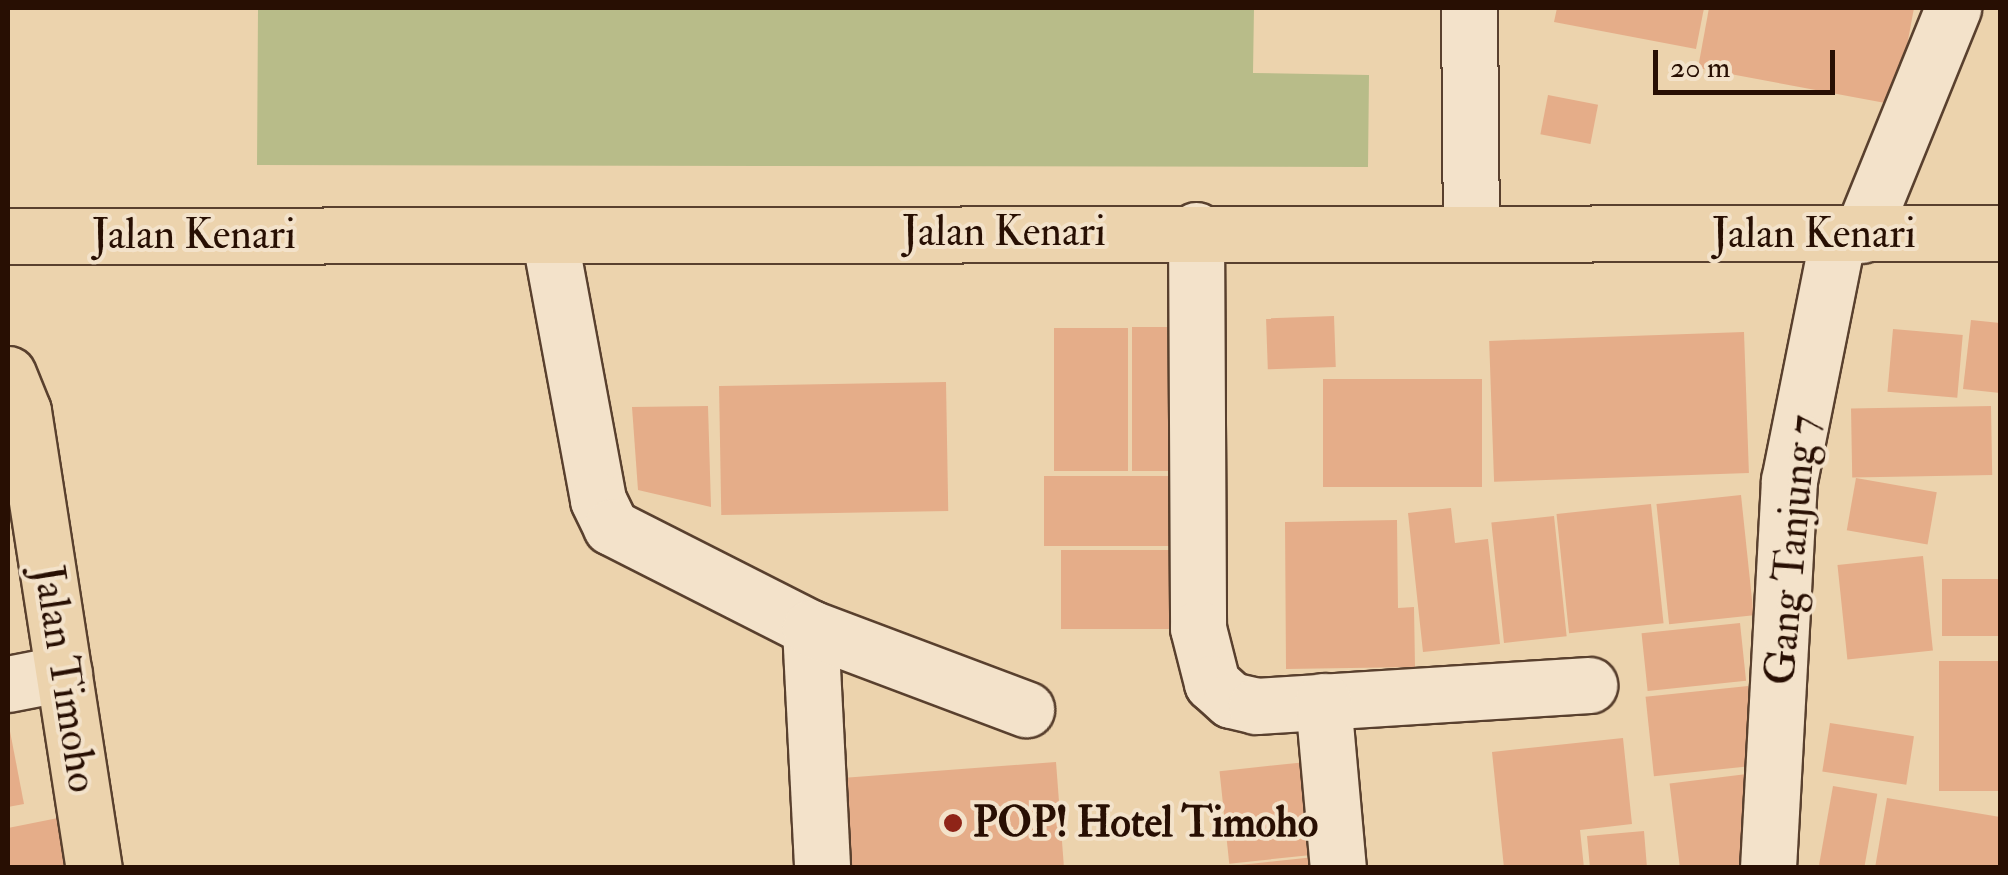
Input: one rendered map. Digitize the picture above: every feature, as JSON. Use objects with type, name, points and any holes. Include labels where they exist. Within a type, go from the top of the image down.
[{"type":"main road","name":"Jalan Kenari","points":[[8,236],[1196,230],[2000,234]]},
{"type":"main road","name":"Jalan Timoho","points":[[8,374],[23,411],[94,868]]},
{"type":"street","points":[[1469,8],[1471,232]]},
{"type":"street","name":"Gang Tanjung 7","points":[[1768,868],[1789,481],[1850,235],[1953,8]]},
{"type":"street","points":[[1196,230],[1202,655],[1231,700],[1323,701],[1589,685]]},
{"type":"street","points":[[549,235],[598,500],[611,528],[810,628],[1026,709]]},
{"type":"street","points":[[810,628],[822,868]]},
{"type":"street","points":[[8,684],[64,673]]},
{"type":"street","points":[[1323,701],[1338,868]]},
{"type":"green space","points":[[258,8],[1254,8],[1253,73],[1369,75],[1368,167],[257,165]]},
{"type":"building","points":[[1557,8],[1704,8],[1696,49],[1554,22]]},
{"type":"building","points":[[1709,8],[1914,8],[1896,105],[1698,68]]},
{"type":"building","points":[[1548,95],[1598,105],[1590,144],[1540,134]]},
{"type":"building","points":[[1334,316],[1336,367],[1268,369],[1266,318]]},
{"type":"building","points":[[1971,320],[2000,323],[2000,393],[1963,389]]},
{"type":"building","points":[[1132,327],[1186,327],[1186,471],[1132,471]]},
{"type":"building","points":[[1054,328],[1128,328],[1128,471],[1054,471]]},
{"type":"building","points":[[1893,329],[1963,335],[1957,398],[1888,392]]},
{"type":"building","points":[[1744,332],[1749,473],[1494,482],[1489,341]]},
{"type":"building","points":[[1323,379],[1482,379],[1482,487],[1323,487]]},
{"type":"building","points":[[946,382],[948,511],[721,515],[719,386]]},
{"type":"building","points":[[708,406],[711,507],[638,490],[632,407]]},
{"type":"building","points":[[1991,406],[1992,475],[1852,477],[1851,408]]},
{"type":"building","points":[[1044,476],[1184,476],[1184,546],[1044,546]]},
{"type":"building","points":[[1856,478],[1937,492],[1928,544],[1847,530]]},
{"type":"building","points":[[1741,495],[1754,615],[1669,624],[1656,504]]},
{"type":"building","points":[[1651,504],[1664,623],[1569,633],[1557,514]]},
{"type":"building","points":[[1451,508],[1455,543],[1488,539],[1500,644],[1423,652],[1408,513]]},
{"type":"building","points":[[1554,516],[1567,636],[1504,643],[1491,523]]},
{"type":"building","points":[[1397,520],[1398,608],[1414,607],[1415,667],[1286,669],[1285,522]]},
{"type":"building","points":[[1061,550],[1184,550],[1184,629],[1061,629]]},
{"type":"building","points":[[1923,556],[1933,650],[1847,659],[1837,565]]},
{"type":"building","points":[[1942,579],[2000,579],[2000,636],[1942,636]]},
{"type":"building","points":[[1740,623],[1746,681],[1648,691],[1642,633]]},
{"type":"building","points":[[1939,661],[2000,661],[2000,791],[1939,791]]},
{"type":"building","points":[[1748,686],[1756,766],[1654,776],[1646,697]]},
{"type":"building","points":[[8,721],[24,804],[8,807]]},
{"type":"building","points":[[1830,723],[1914,736],[1906,785],[1822,771]]},
{"type":"building","points":[[1623,738],[1632,824],[1580,830],[1584,868],[1504,868],[1492,752]]},
{"type":"building","points":[[1316,761],[1326,853],[1229,864],[1220,771]]},
{"type":"building","name":"POP! Hotel Timoho","points":[[1056,762],[1064,868],[849,868],[842,778]]},
{"type":"building","points":[[1747,774],[1759,868],[1680,868],[1670,784]]},
{"type":"building","points":[[1833,786],[1877,794],[1864,868],[1819,865]]},
{"type":"building","points":[[1887,798],[2000,817],[2000,868],[1875,868]]},
{"type":"building","points":[[58,818],[68,868],[8,868],[8,828]]},
{"type":"building","points":[[1644,831],[1647,868],[1590,868],[1587,836]]},
{"type":"building","points":[[1324,856],[1325,868],[1240,868],[1240,865]]},
{"type":"place","name":"POP! Hotel Timoho","points":[[953,823]]}]
